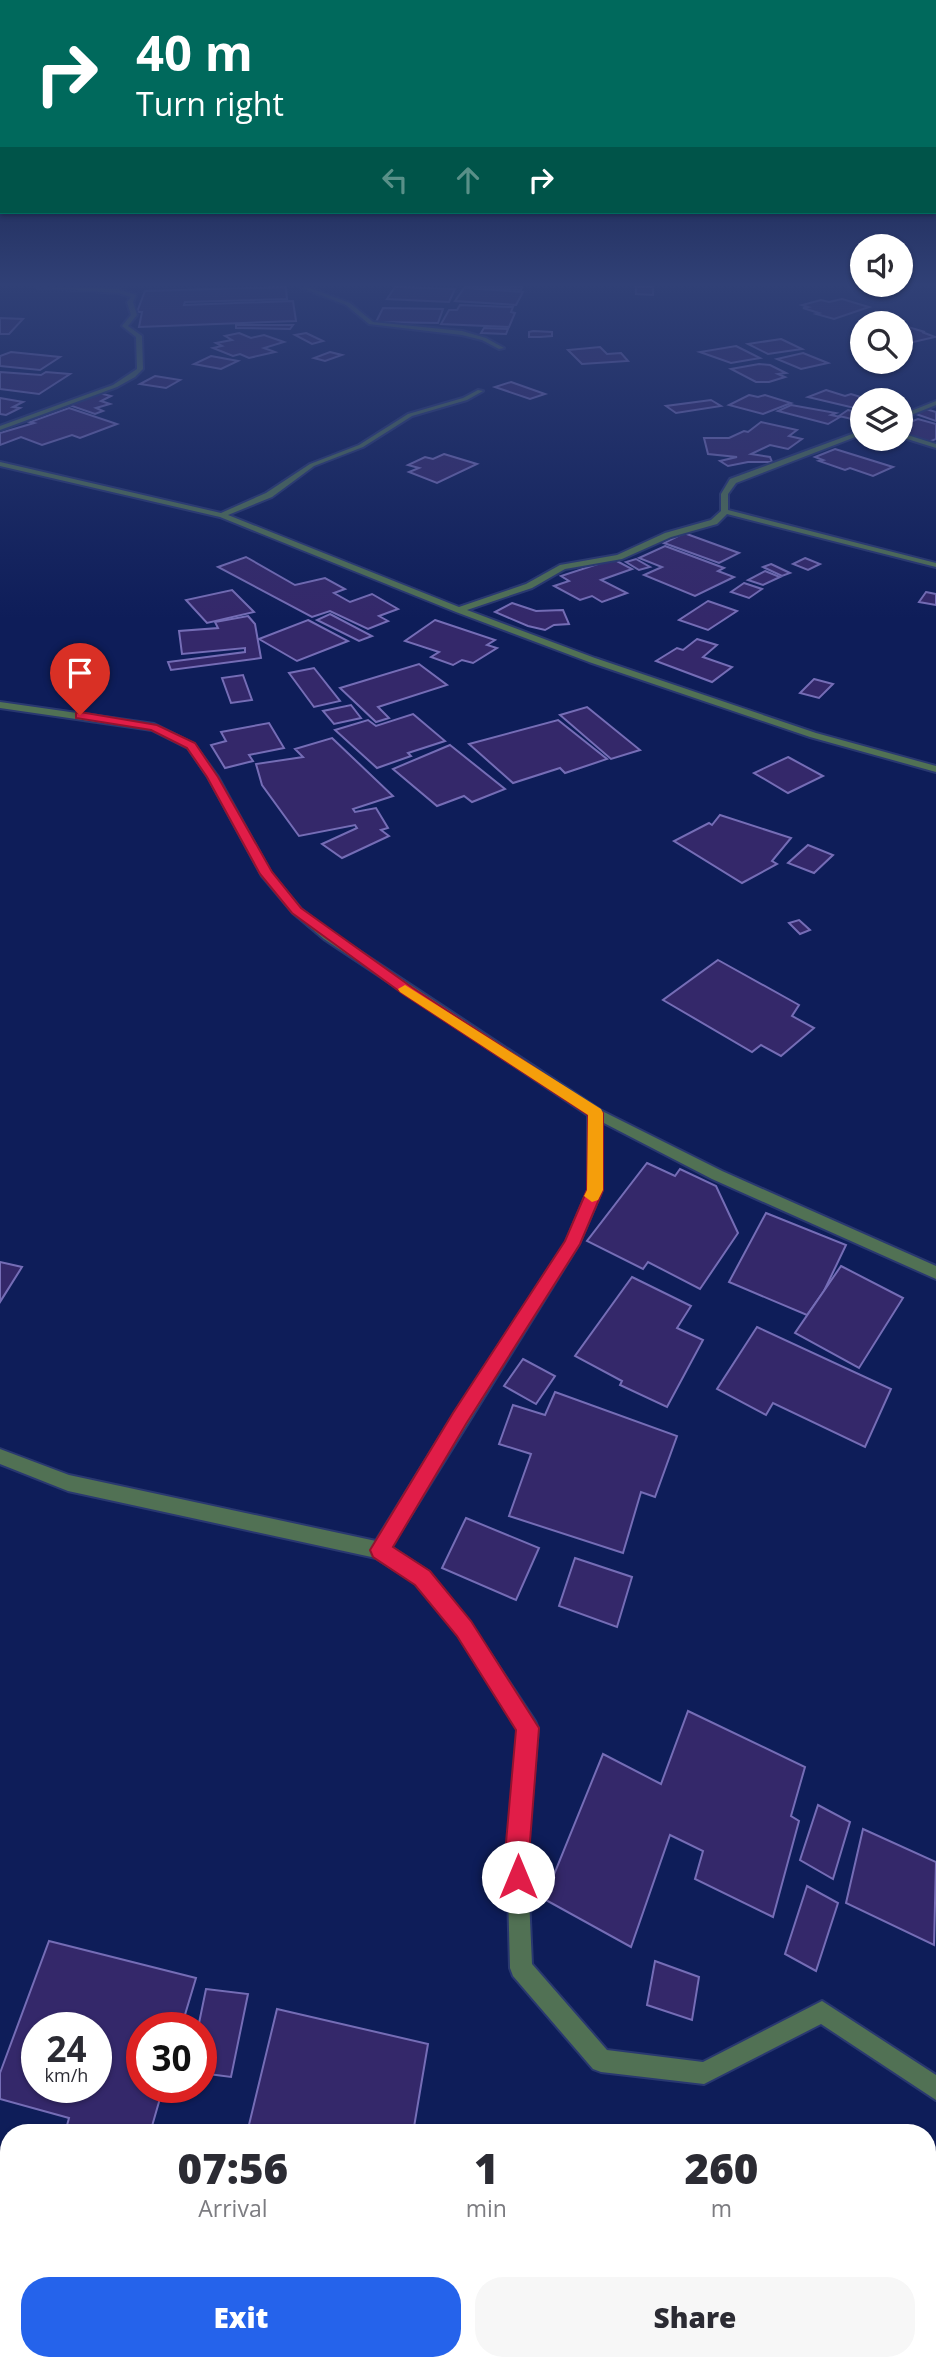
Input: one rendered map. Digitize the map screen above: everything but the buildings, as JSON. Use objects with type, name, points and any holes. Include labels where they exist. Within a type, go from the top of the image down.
[{"type":"street","points":[[0,428],[83,398]]},
{"type":"street","points":[[222,515],[270,495],[312,465],[361,446],[410,415],[468,398]]},
{"type":"street","points":[[913,412],[936,403]]},
{"type":"street","points":[[725,511],[722,499],[725,489],[733,481],[850,437]]},
{"type":"street","points":[[913,439],[936,446]]},
{"type":"street","points":[[0,464],[222,515],[592,660],[813,735],[936,769]]},
{"type":"street","points":[[460,610],[529,586],[563,567],[619,556],[668,534],[714,522],[725,511]]},
{"type":"street","points":[[725,511],[936,565]]},
{"type":"street","points":[[2,708],[154,727],[191,746],[213,777],[266,874],[297,911],[408,991],[595,1113],[717,1175],[936,1273]]},
{"type":"street","points":[[380,1550],[572,1244],[595,1190],[595,1113]]},
{"type":"street","points":[[0,1456],[68,1483],[380,1550],[423,1578],[464,1629],[528,1728],[517,1854],[522,1968],[601,2061],[704,2073],[822,2012],[936,2089]]},
{"type":"slow traffic","points":[[405,989],[595,1113],[595,1190],[592,1196]]},
{"type":"route","points":[[80,715],[154,727],[191,746],[213,777],[266,874],[297,911],[328,936],[408,991],[595,1113],[595,1190],[572,1244],[380,1550],[423,1578],[464,1629],[528,1728],[517,1854],[518,1877]]}]
